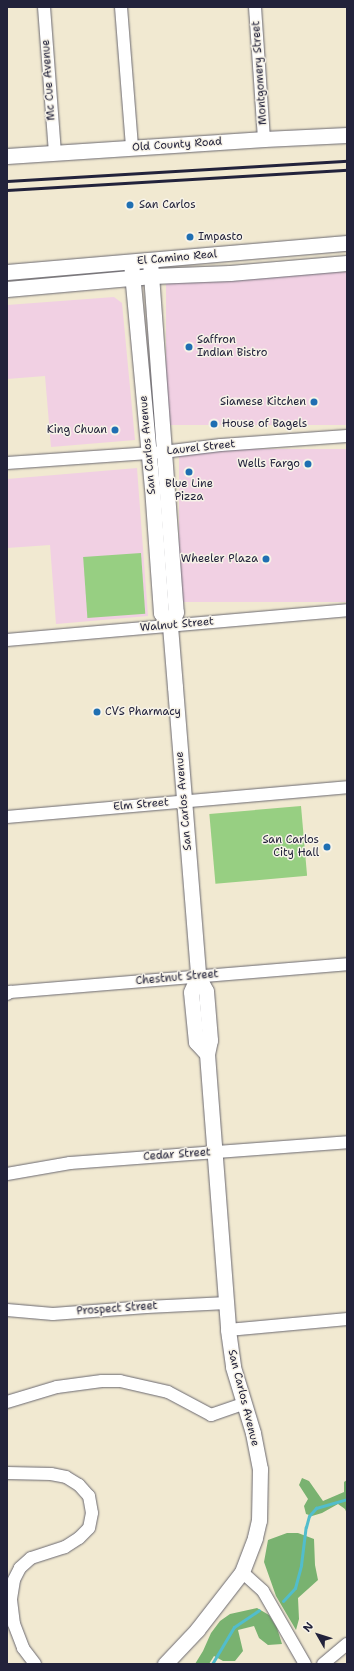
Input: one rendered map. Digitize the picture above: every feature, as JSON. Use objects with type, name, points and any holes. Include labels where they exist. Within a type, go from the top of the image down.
[{"type":"main road","name":"Old County Road","points":[[7,156],[347,135]]},
{"type":"main road","name":"El Camino Real","points":[[7,272],[347,243]]},
{"type":"main road","name":"San Carlos Avenue","points":[[150,261],[152,276],[156,452]]},
{"type":"main road","name":"San Carlos Avenue","points":[[131,262],[176,612],[170,626],[198,976],[206,991],[210,1040],[207,1054],[228,1330],[233,1367],[252,1433],[260,1469],[259,1520],[255,1538],[242,1572],[197,1630],[165,1664]]},
{"type":"main road","name":"El Camino Real","points":[[7,289],[133,279],[152,276],[230,273],[347,263]]},
{"type":"street","name":"Mc Cue Avenue","points":[[44,7],[55,153]]},
{"type":"street","points":[[121,7],[132,148]]},
{"type":"street","name":"Montgomery Street","points":[[255,7],[264,139]]},
{"type":"street","name":"Laurel Street","points":[[7,462],[156,452],[221,445],[347,436]]},
{"type":"street","name":"Walnut Street","points":[[7,640],[347,610]]},
{"type":"street","name":"Elm Street","points":[[7,817],[347,787]]},
{"type":"street","name":"Chestnut Street","points":[[7,994],[10,992],[347,964]]},
{"type":"street","name":"Cedar Street","points":[[7,1174],[70,1163],[347,1142]]},
{"type":"street","name":"Prospect Street","points":[[7,1310],[20,1313],[53,1314],[227,1303]]},
{"type":"street","points":[[228,1330],[347,1319]]},
{"type":"street","points":[[7,1402],[57,1387],[114,1381],[168,1392],[211,1415],[243,1404]]},
{"type":"street","points":[[7,1473],[51,1474],[66,1477],[79,1485],[89,1496],[92,1513],[89,1528],[79,1538],[65,1547],[30,1558],[20,1568],[14,1580],[11,1600],[14,1624],[24,1648],[35,1664]]},
{"type":"street","points":[[242,1572],[263,1590],[305,1664]]},
{"type":"street","points":[[323,1664],[347,1644]]},
{"type":"shaded area","points":[[166,272],[347,272],[347,425],[166,425]]},
{"type":"shaded area","points":[[114,297],[122,303],[135,440],[51,447],[45,376],[7,379],[7,305]]},
{"type":"shaded area","points":[[179,449],[347,449],[347,602],[179,602]]},
{"type":"shaded area","points":[[137,468],[148,616],[56,624],[50,545],[7,548],[7,479]]},
{"type":"green space","points":[[141,553],[145,614],[87,618],[83,557]]},
{"type":"green space","points":[[301,806],[307,876],[215,884],[209,814]]},
{"type":"green space","points":[[302,1478],[309,1481],[323,1501],[344,1492],[344,1482],[347,1480],[347,1514],[345,1509],[338,1504],[322,1513],[312,1516],[306,1514],[304,1506],[308,1499],[299,1485]]},
{"type":"green space","points":[[287,1533],[298,1533],[314,1539],[315,1565],[318,1580],[298,1598],[299,1619],[296,1630],[276,1596],[264,1562],[268,1540]]},
{"type":"green space","points":[[257,1608],[269,1615],[277,1628],[282,1644],[268,1645],[259,1638],[254,1626],[238,1630],[243,1651],[235,1661],[223,1661],[214,1656],[209,1664],[195,1664],[211,1633],[220,1621],[230,1614]]},
{"type":"waterway","points":[[283,1601],[295,1588],[301,1565],[309,1516],[316,1508],[347,1499]]},
{"type":"waterway","points":[[212,1664],[234,1627],[259,1610]]},
{"type":"railway","points":[[7,181],[347,161]]},
{"type":"railway","points":[[7,190],[347,170]]},
{"type":"place","name":"San Carlos","points":[[130,205]]},
{"type":"place","name":"Impasto","points":[[190,237]]},
{"type":"place","name":"Saffron Indian Bistro","points":[[189,347]]},
{"type":"place","name":"Siamese Kitchen","points":[[314,402]]},
{"type":"place","name":"House of Bagels","points":[[214,424]]},
{"type":"place","name":"King Chuan","points":[[115,430]]},
{"type":"place","name":"Wells Fargo","points":[[308,464]]},
{"type":"place","name":"Blue Line Pizza","points":[[189,472]]},
{"type":"place","name":"Wheeler Plaza","points":[[266,559]]},
{"type":"place","name":"CVS Pharmacy","points":[[97,712]]},
{"type":"place","name":"San Carlos City Hall","points":[[327,847]]}]
